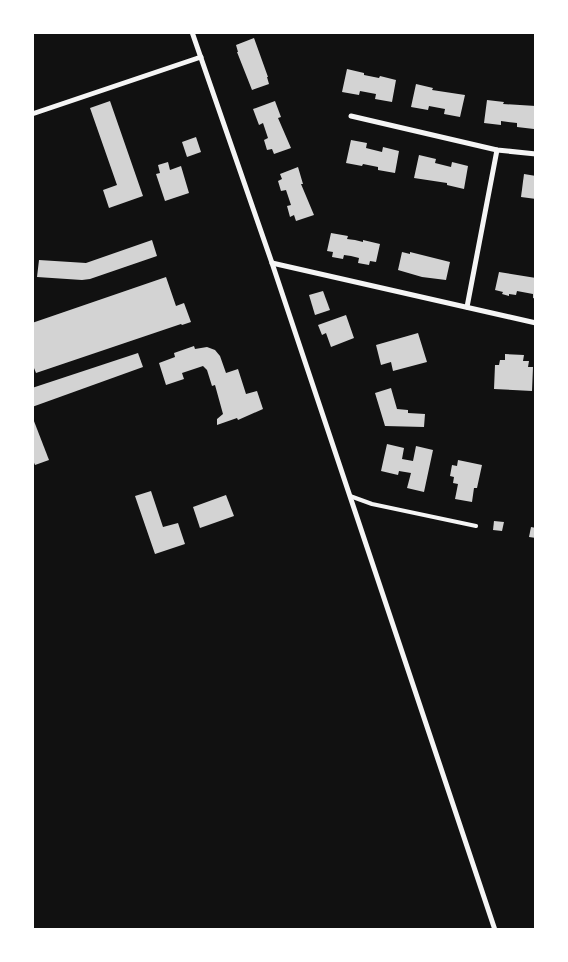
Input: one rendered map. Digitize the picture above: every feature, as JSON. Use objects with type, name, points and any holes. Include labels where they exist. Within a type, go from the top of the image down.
[{"type":"street","points":[[192,32],[272,263],[495,930]]},
{"type":"street","points":[[32,114],[201,57]]},
{"type":"street","points":[[351,116],[497,150],[536,154]]},
{"type":"street","points":[[467,307],[497,150]]},
{"type":"street","points":[[272,263],[536,323]]},
{"type":"lane","points":[[350,496],[372,504],[476,526]]},
{"type":"building","points":[[254,38],[269,84],[252,90],[236,45]]},
{"type":"building","points":[[347,69],[364,73],[364,75],[396,80],[392,102],[375,99],[376,94],[360,91],[359,95],[342,92]]},
{"type":"building","points":[[416,84],[433,88],[432,90],[465,95],[460,117],[444,114],[445,109],[429,106],[428,110],[411,107]]},
{"type":"building","points":[[487,100],[504,102],[503,104],[536,106],[534,129],[517,127],[517,123],[501,121],[501,125],[484,123]]},
{"type":"building","points":[[110,101],[143,196],[109,208],[103,190],[117,185],[90,108]]},
{"type":"building","points":[[275,101],[281,117],[278,118],[291,148],[274,154],[272,149],[267,150],[264,140],[268,138],[263,123],[259,125],[253,109]]},
{"type":"building","points":[[196,137],[201,152],[187,157],[182,142]]},
{"type":"building","points":[[351,140],[367,143],[366,148],[382,152],[383,147],[399,151],[395,173],[378,170],[378,167],[346,163]]},
{"type":"building","points":[[419,155],[436,159],[435,163],[451,167],[452,162],[468,166],[464,189],[447,185],[447,183],[414,178]]},
{"type":"building","points":[[168,162],[170,170],[181,166],[189,193],[165,201],[156,174],[160,173],[158,165]]},
{"type":"building","points":[[298,167],[303,184],[301,184],[314,215],[296,221],[294,215],[290,217],[287,206],[291,205],[286,190],[281,191],[278,181],[282,179],[280,174]]},
{"type":"building","points":[[524,174],[536,176],[536,199],[521,197]]},
{"type":"building","points":[[331,233],[348,236],[347,239],[380,244],[376,262],[370,261],[369,265],[358,263],[359,258],[351,256],[344,255],[343,259],[332,257],[333,252],[327,251]]},
{"type":"building","points":[[152,240],[157,256],[90,279],[37,277],[39,260],[86,263]]},
{"type":"building","points":[[402,252],[410,254],[410,252],[450,262],[446,280],[422,277],[398,270]]},
{"type":"building","points":[[499,272],[536,278],[536,299],[533,298],[533,294],[517,291],[516,295],[509,294],[509,296],[495,290]]},
{"type":"building","points":[[166,277],[176,306],[184,303],[191,322],[36,373],[32,363],[32,323]]},
{"type":"building","points":[[323,291],[330,310],[315,315],[309,295]]},
{"type":"building","points":[[346,315],[354,338],[331,347],[326,333],[322,335],[318,325]]},
{"type":"building","points":[[418,333],[427,362],[393,371],[391,362],[381,365],[376,345]]},
{"type":"building","points":[[194,346],[195,349],[207,347],[215,350],[220,356],[226,373],[238,369],[246,394],[257,391],[263,409],[238,420],[237,418],[217,425],[217,419],[223,414],[215,385],[212,386],[207,370],[203,366],[182,373],[184,379],[166,385],[159,363],[175,357],[174,353]]},
{"type":"building","points":[[138,353],[143,367],[32,407],[32,388]]},
{"type":"building","points":[[505,354],[524,355],[523,361],[529,361],[528,367],[533,367],[532,391],[494,389],[495,365],[499,365],[500,360],[505,360]]},
{"type":"building","points":[[391,388],[397,409],[408,410],[408,413],[425,414],[424,427],[385,426],[375,393]]},
{"type":"building","points":[[32,416],[49,460],[35,465],[32,458]]},
{"type":"building","points":[[387,444],[404,448],[402,459],[413,461],[416,446],[433,450],[424,492],[407,488],[411,473],[399,471],[398,475],[381,471]]},
{"type":"building","points":[[458,460],[482,465],[477,488],[474,488],[472,502],[455,499],[458,484],[453,483],[454,477],[450,476],[452,465],[457,466]]},
{"type":"building","points":[[151,491],[163,527],[178,523],[185,544],[155,554],[135,496]]},
{"type":"building","points":[[226,495],[234,516],[200,528],[193,507]]},
{"type":"building","points":[[494,521],[504,522],[502,531],[493,530]]},
{"type":"building","points":[[531,527],[536,528],[536,538],[529,537]]}]
